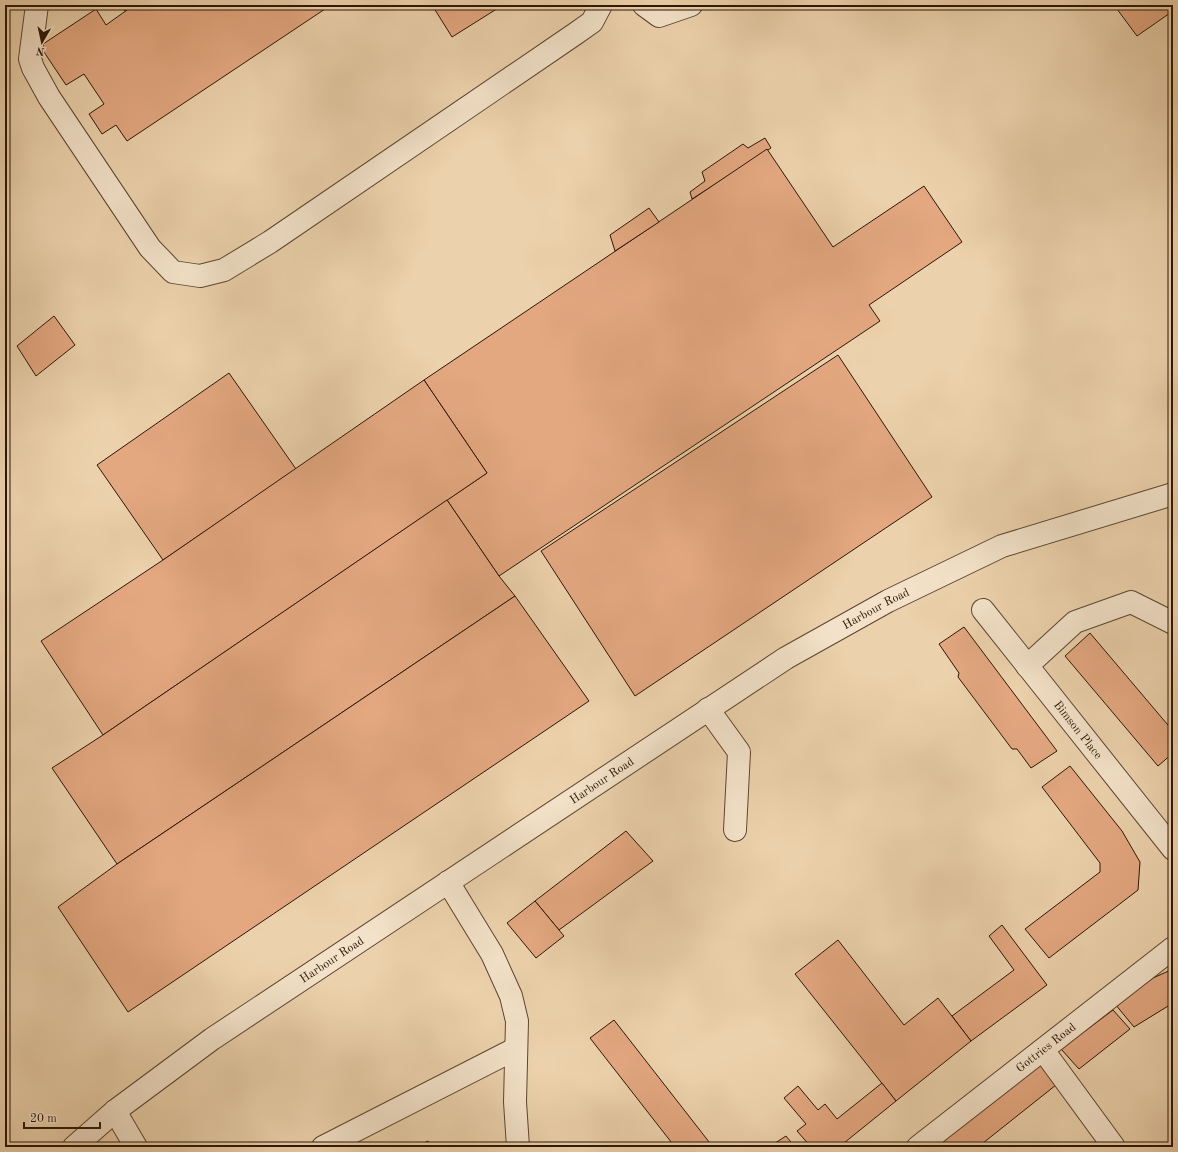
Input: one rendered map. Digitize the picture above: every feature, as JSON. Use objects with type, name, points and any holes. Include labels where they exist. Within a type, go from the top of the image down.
[{"type":"street","points":[[37,5],[30,59],[33,68],[150,248],[173,272],[200,276],[224,270],[276,238],[592,22],[601,5]]},
{"type":"street","points":[[644,5],[660,16],[691,5]]},
{"type":"street","name":"Harbour Road","points":[[74,1147],[114,1111],[212,1039],[786,658],[881,604],[1002,546],[1173,494]]},
{"type":"street","points":[[1027,666],[1075,622],[1131,602],[1173,623]]},
{"type":"street","name":"Bimson Place","points":[[983,610],[1173,849]]},
{"type":"street","points":[[708,709],[739,752],[735,830]]},
{"type":"street","points":[[448,882],[492,954],[511,996],[517,1021],[515,1049],[515,1102],[518,1147]]},
{"type":"street","name":"Gottries Road","points":[[918,1147],[1173,948]]},
{"type":"street","points":[[323,1147],[515,1049]]},
{"type":"street","points":[[1043,1050],[1114,1147]]},
{"type":"street","points":[[114,1111],[136,1147]]},
{"type":"building","points":[[121,5],[134,5],[125,11]]},
{"type":"building","points":[[134,5],[331,5],[127,141],[116,125],[102,134],[89,114],[104,104],[84,74],[66,85],[40,46],[96,9],[106,25]]},
{"type":"building","points":[[432,5],[503,5],[452,37]]},
{"type":"building","points":[[1114,5],[1173,5],[1173,11],[1137,36]]},
{"type":"building","points":[[765,138],[771,148],[692,199],[690,192],[705,181],[702,172],[743,144],[748,148]]},
{"type":"building","points":[[767,149],[833,247],[924,186],[962,242],[869,305],[880,321],[499,576],[447,500],[487,473],[424,380]]},
{"type":"building","points":[[649,208],[659,222],[615,251],[610,235]]},
{"type":"building","points":[[54,316],[75,345],[36,376],[17,346]]},
{"type":"building","points":[[838,355],[932,497],[635,696],[541,551]]},
{"type":"building","points":[[229,373],[296,469],[163,560],[97,465]]},
{"type":"building","points":[[424,380],[487,473],[103,735],[41,641],[163,560]]},
{"type":"building","points":[[447,500],[499,576],[515,596],[117,864],[52,768],[103,735]]},
{"type":"building","points":[[515,596],[589,701],[128,1012],[58,907],[117,864]]},
{"type":"building","points":[[964,627],[1057,751],[1031,768],[1017,749],[1012,749],[958,677],[959,673],[939,644]]},
{"type":"building","points":[[1090,633],[1173,731],[1173,753],[1158,766],[1065,656]]},
{"type":"building","points":[[1070,766],[1122,831],[1140,862],[1138,890],[1049,958],[1025,929],[1100,872],[1100,863],[1042,787]]},
{"type":"building","points":[[626,831],[653,861],[559,930],[535,901]]},
{"type":"building","points":[[535,901],[564,936],[536,958],[507,923]]},
{"type":"building","points":[[1002,925],[1047,985],[971,1041],[952,1016],[1014,970],[989,936]]},
{"type":"building","points":[[838,940],[904,1025],[938,998],[971,1041],[896,1101],[795,974]]},
{"type":"building","points":[[1173,969],[1173,1003],[1134,1027],[1115,1004],[1153,978]]},
{"type":"building","points":[[1113,1010],[1130,1029],[1079,1069],[1061,1049]]},
{"type":"building","points":[[614,1020],[713,1147],[675,1147],[590,1038]]},
{"type":"building","points":[[1036,1060],[1056,1085],[978,1147],[930,1147]]},
{"type":"building","points":[[882,1083],[896,1101],[839,1147],[811,1147],[797,1131],[806,1124],[784,1098],[798,1086],[818,1110],[825,1104],[837,1119]]},
{"type":"building","points":[[786,1136],[795,1147],[769,1147]]},
{"type":"building","points":[[428,1141],[431,1147],[415,1147]]}]
